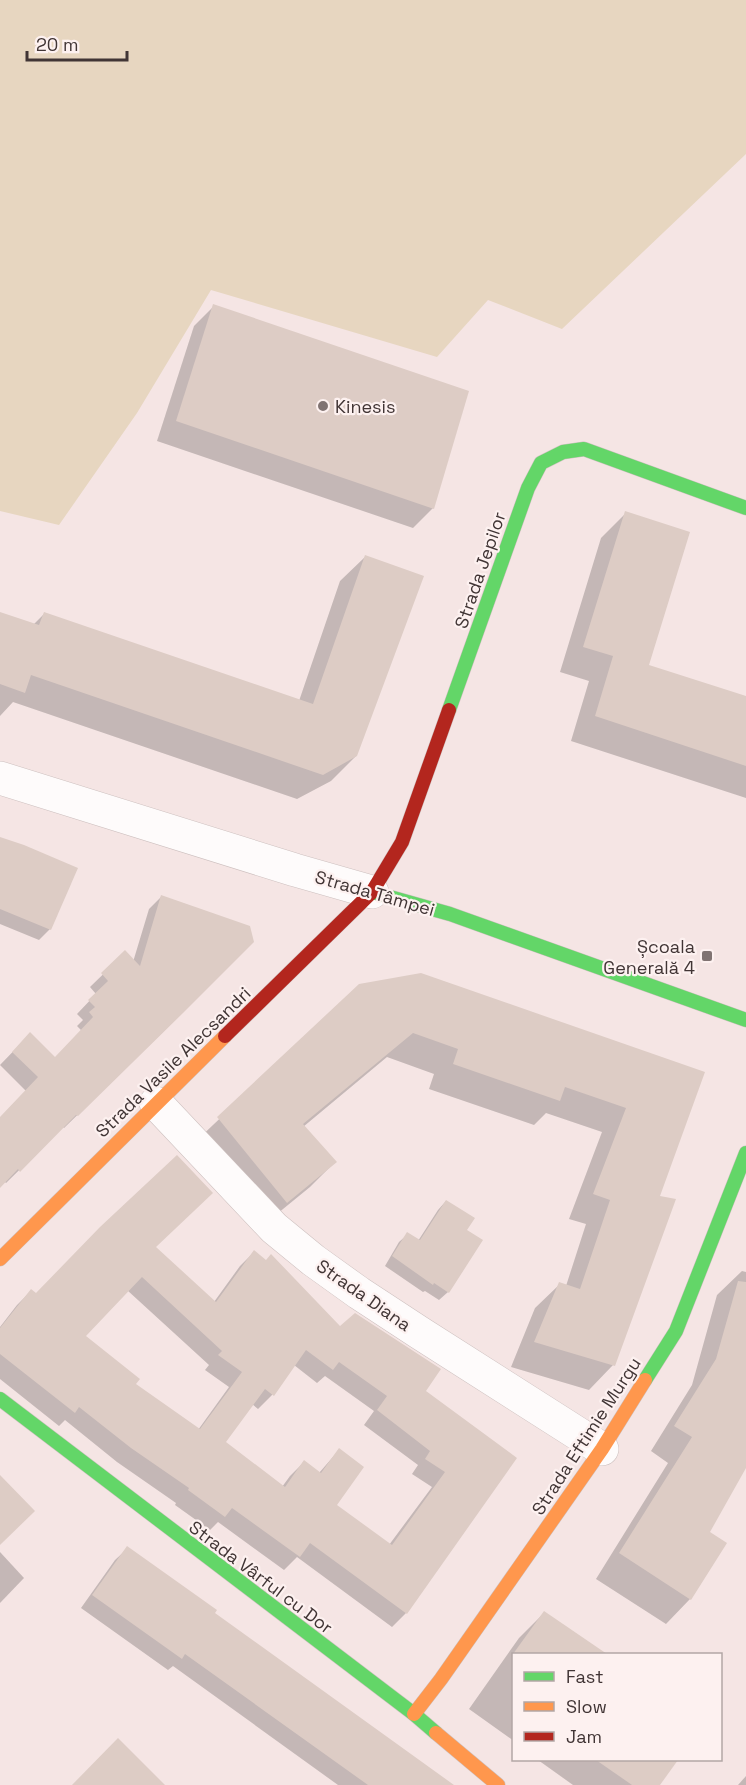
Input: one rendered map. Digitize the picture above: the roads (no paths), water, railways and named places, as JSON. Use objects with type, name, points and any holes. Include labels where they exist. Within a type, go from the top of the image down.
[{"type":"street","name":"Strada Jepilor","points":[[372,892],[402,842],[528,488],[541,463],[563,452],[585,449],[746,508]]},
{"type":"street","name":"Strada Tâmpei","points":[[0,778],[295,870],[450,914],[746,1020]]},
{"type":"street","name":"Strada Vasile Alecsandri","points":[[0,1259],[372,892]]},
{"type":"street","name":"Strada Diana","points":[[156,1103],[274,1228],[313,1260],[420,1333],[602,1449]]},
{"type":"street","name":"Strada Eftimie Murgu","points":[[414,1714],[602,1449],[676,1331],[746,1153]]},
{"type":"street","name":"Strada Vârful cu Dor","points":[[0,1399],[414,1714],[498,1785]]},
{"type":"place","name":"Kinesis","points":[[323,406]]},
{"type":"place","name":"Școala Generală 4","points":[[707,956]]}]
